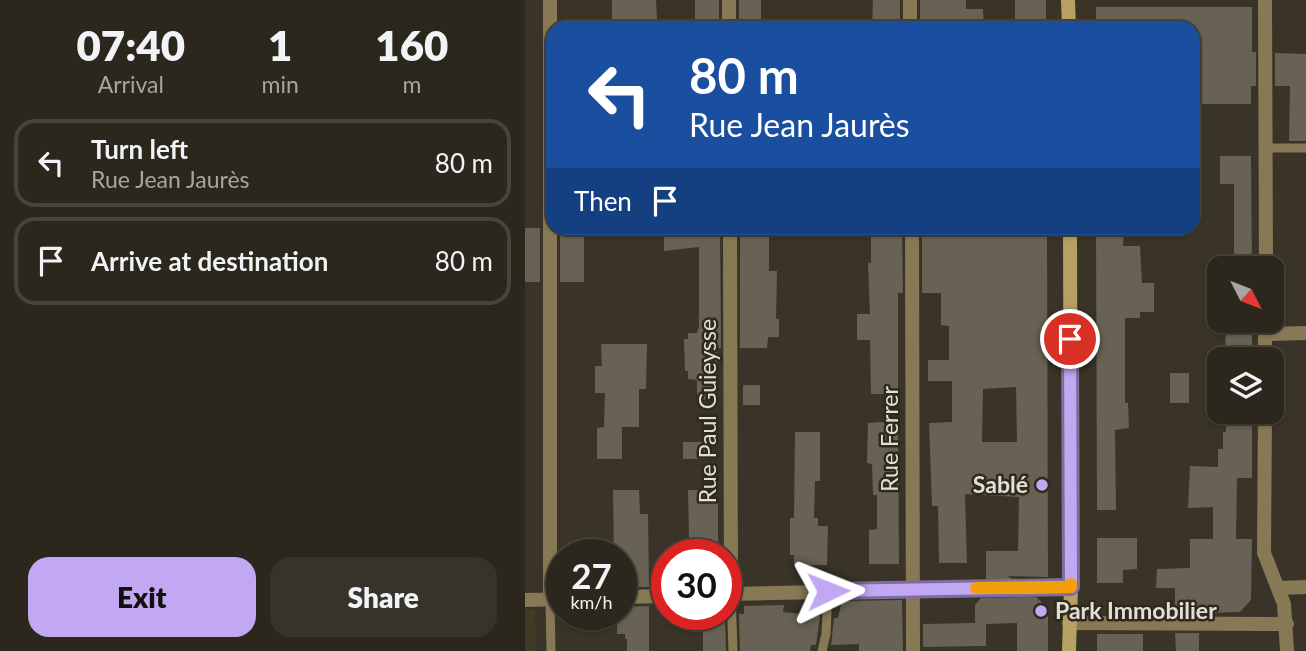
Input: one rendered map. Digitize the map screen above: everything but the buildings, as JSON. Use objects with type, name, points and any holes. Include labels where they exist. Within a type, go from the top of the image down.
[{"type":"main road","points":[[1068,0],[1069,21]]},
{"type":"main road","points":[[1069,651],[1070,235]]},
{"type":"street","points":[[550,0],[550,21]]},
{"type":"street","points":[[729,0],[729,21]]},
{"type":"street","points":[[910,0],[910,21]]},
{"type":"street","points":[[1265,0],[1266,256]]},
{"type":"street","points":[[552,235],[555,539]]},
{"type":"street","name":"Rue Paul Guieysse","points":[[729,539],[730,235]]},
{"type":"street","name":"Rue Ferrer","points":[[912,235],[913,651]]},
{"type":"street","points":[[1285,330],[1306,333]]},
{"type":"street","points":[[1265,424],[1264,553],[1279,588],[1287,624],[1287,651]]},
{"type":"street","points":[[742,594],[1071,587]]},
{"type":"street","points":[[1279,588],[1306,587]]},
{"type":"street","points":[[525,600],[546,600]]},
{"type":"street","points":[[1069,623],[1287,624]]},
{"type":"lane","points":[[1267,148],[1306,148]]},
{"type":"lane","points":[[822,651],[826,634],[828,591]]},
{"type":"lane","points":[[551,651],[553,630]]},
{"type":"lane","points":[[732,630],[733,651]]},
{"type":"shaded area","points":[[525,610],[535,610],[536,651],[525,651]]},
{"type":"slow traffic","points":[[976,588],[1071,587],[1071,584]]},
{"type":"place","name":"Sablé","points":[[1042,485]]},
{"type":"place","name":"Park Immobilier","points":[[1041,611]]},
{"type":"route","points":[[828,591],[1071,587],[1070,339]]}]
